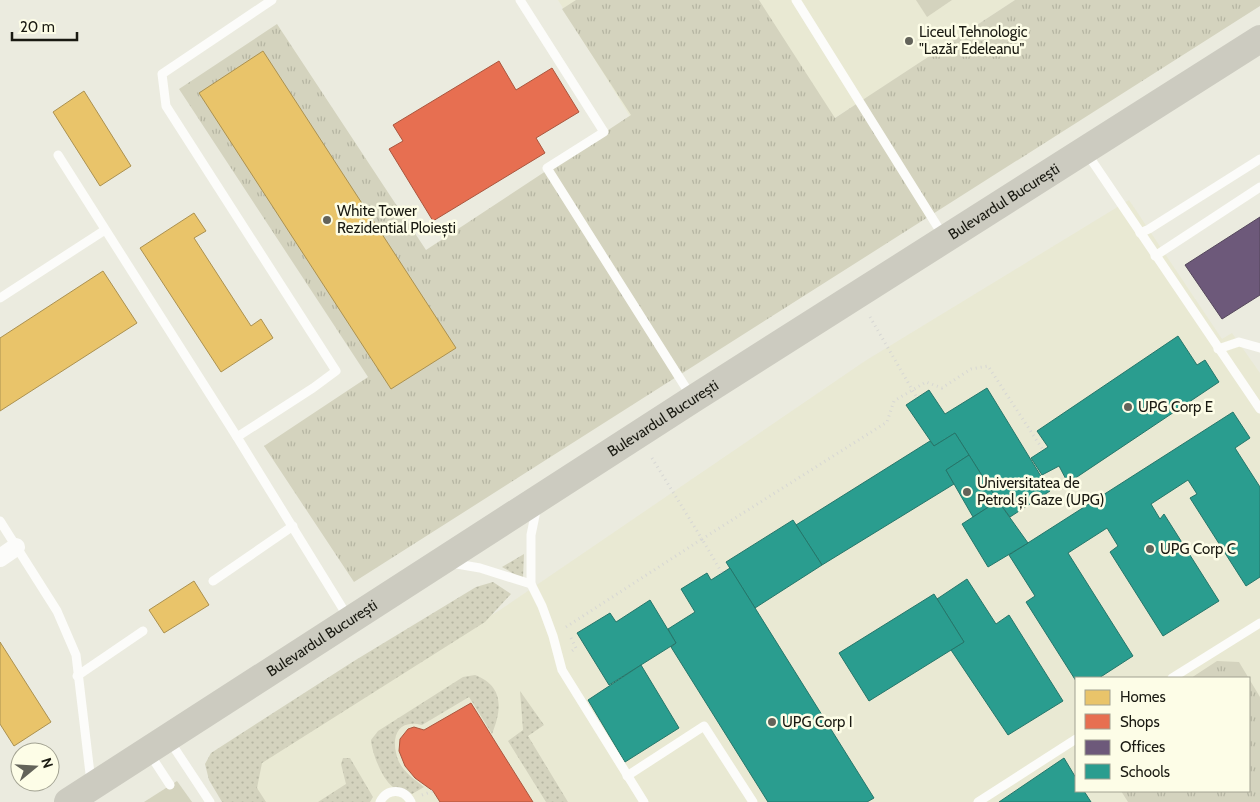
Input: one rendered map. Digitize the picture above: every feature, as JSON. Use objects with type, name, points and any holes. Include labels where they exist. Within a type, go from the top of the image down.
[{"type":"main road","name":"Bulevardul București","points":[[68,802],[692,398],[1260,39]]},
{"type":"street","points":[[0,558],[16,547]]},
{"type":"lane","points":[[520,0],[604,132],[547,168],[692,398]]},
{"type":"lane","points":[[796,0],[945,239]]},
{"type":"lane","points":[[237,438],[336,371],[166,106],[162,74],[269,1]]},
{"type":"lane","points":[[1085,149],[1155,256],[1260,409]]},
{"type":"lane","points":[[58,155],[350,619]]},
{"type":"lane","points":[[1140,233],[1260,159]]},
{"type":"lane","points":[[1155,256],[1260,188]]},
{"type":"lane","points":[[0,298],[105,230]]},
{"type":"lane","points":[[1218,349],[1239,342],[1260,348]]},
{"type":"lane","points":[[538,499],[531,535],[530,584],[542,606],[553,636],[562,670],[644,802]]},
{"type":"lane","points":[[0,521],[57,611],[76,655],[77,676],[92,787]]},
{"type":"lane","points":[[212,582],[293,526]]},
{"type":"lane","points":[[440,562],[480,568],[530,584]]},
{"type":"lane","points":[[1174,677],[1259,626]]},
{"type":"lane","points":[[77,676],[143,631]]},
{"type":"lane","points":[[627,776],[704,726],[753,802]]},
{"type":"lane","points":[[978,802],[1075,740]]},
{"type":"lane","points":[[157,744],[170,785]]},
{"type":"lane","points":[[157,744],[210,802]]},
{"type":"lane","points":[[380,802],[388,793],[396,791],[404,793],[411,802]]},
{"type":"path","points":[[870,317],[917,398]]},
{"type":"path","points":[[559,659],[576,648],[564,628],[887,422],[894,402],[926,382],[942,388],[971,369],[988,366],[1042,450]]},
{"type":"path","points":[[652,458],[722,573]]},
{"type":"shaded area","points":[[558,0],[1015,0],[860,102],[688,210]]},
{"type":"shaded area","name":"Universitatea de Petrol și Gaze (UPG)","points":[[1129,200],[1222,339],[1232,333],[1260,373],[1260,802],[259,802],[238,768],[500,610],[865,361]]},
{"type":"green space","points":[[576,0],[759,0],[835,118],[1015,0],[1260,0],[1260,6],[354,582],[264,446],[368,377],[179,89],[277,24],[426,250],[631,115],[562,9]]},
{"type":"green space","points":[[916,0],[952,0],[927,17]]},
{"type":"green space","points":[[524,554],[523,579],[502,567]]},
{"type":"green space","points":[[493,582],[511,594],[485,622],[262,763],[257,788],[266,802],[222,802],[209,780],[205,764],[211,753],[354,661],[476,587]]},
{"type":"green space","points":[[1217,661],[1239,662],[1248,677],[1193,677]]},
{"type":"green space","points":[[475,675],[491,685],[496,692],[499,707],[492,734],[469,697],[422,725],[413,724],[400,728],[395,739],[396,754],[399,762],[410,776],[424,787],[412,794],[393,787],[385,778],[378,765],[371,740],[378,731],[463,677]]},
{"type":"green space","points":[[1250,681],[1260,697],[1260,802],[1128,802],[1122,792],[1250,792]]},
{"type":"green space","points":[[520,691],[544,725],[528,736],[568,802],[546,802],[508,741],[523,730]]},
{"type":"green space","points":[[343,758],[350,758],[373,797],[370,802],[318,802],[346,784],[341,764]]},
{"type":"green space","points":[[177,781],[192,802],[144,802]]},
{"type":"building: Homes","name":"White Tower Rezidential Ploiești","points":[[263,51],[456,348],[391,389],[199,93]]},
{"type":"building: Homes","points":[[84,91],[131,166],[100,186],[53,112]]},
{"type":"building: Homes","points":[[194,213],[206,231],[194,238],[251,326],[261,319],[273,338],[221,372],[140,248]]},
{"type":"building: Homes","points":[[103,271],[137,323],[0,411],[0,338]]},
{"type":"building: Homes","points":[[194,581],[209,605],[164,633],[149,610]]},
{"type":"building: Homes","points":[[0,642],[51,722],[20,742],[11,742],[0,724]]},
{"type":"building: Shops","points":[[499,61],[516,90],[552,68],[579,112],[536,138],[545,153],[433,221],[389,149],[403,141],[393,125]]},
{"type":"building: Shops","points":[[471,703],[533,802],[440,802],[433,791],[415,778],[405,766],[399,751],[400,739],[408,729],[414,727],[424,730]]},
{"type":"building: Offices","points":[[1260,217],[1260,295],[1222,319],[1185,265]]},
{"type":"building: Schools","name":"UPG Corp E","points":[[1178,336],[1197,365],[1205,360],[1219,382],[1068,483],[1059,466],[1042,475],[1031,458],[1048,447],[1037,431]]},
{"type":"building: Schools","points":[[987,388],[1050,491],[1010,517],[955,433],[934,446],[906,405],[929,390],[945,414]]},
{"type":"building: Schools","name":"UPG Corp C","points":[[1233,412],[1250,438],[1235,448],[1260,487],[1260,577],[1246,586],[1190,498],[1197,494],[1188,480],[1151,504],[1160,519],[1164,514],[1219,601],[1163,636],[1110,552],[1118,546],[1107,528],[1068,553],[1133,656],[1101,677],[1075,677],[1075,679],[1026,602],[1035,596],[1009,555]]},
{"type":"building: Schools","points":[[955,433],[969,455],[946,470],[954,484],[822,565],[796,525],[930,441],[934,446]]},
{"type":"building: Schools","points":[[969,455],[998,501],[973,517],[946,470]]},
{"type":"building: Schools","points":[[998,501],[1028,543],[988,567],[962,524]]},
{"type":"building: Schools","points":[[793,520],[822,565],[755,608],[726,562]]},
{"type":"building: Schools","name":"UPG Corp I","points":[[730,568],[874,798],[867,802],[768,802],[671,647],[676,643],[668,629],[695,612],[681,589],[707,573],[711,580]]},
{"type":"building: Schools","points":[[967,579],[996,624],[1009,615],[1063,701],[1008,735],[951,650],[964,642],[937,599]]},
{"type":"building: Schools","points":[[934,594],[964,642],[869,701],[839,653]]},
{"type":"building: Schools","points":[[650,600],[676,643],[609,685],[577,633],[610,613],[616,622]]},
{"type":"building: Schools","points":[[641,665],[679,728],[625,762],[588,700]]},
{"type":"building: Schools","points":[[1064,758],[1075,776],[1075,792],[1085,792],[1091,802],[999,802]]},
{"type":"place","name":"Liceul Tehnologic \"Lazăr Edeleanu\"","points":[[909,41]]},
{"type":"place","name":"White Tower Rezidential Ploiești","points":[[327,220]]},
{"type":"place","name":"UPG Corp E","points":[[1128,407]]},
{"type":"place","name":"Universitatea de Petrol și Gaze (UPG)","points":[[967,492]]},
{"type":"place","name":"UPG Corp C","points":[[1150,549]]},
{"type":"place","name":"UPG Corp I","points":[[772,722]]}]
